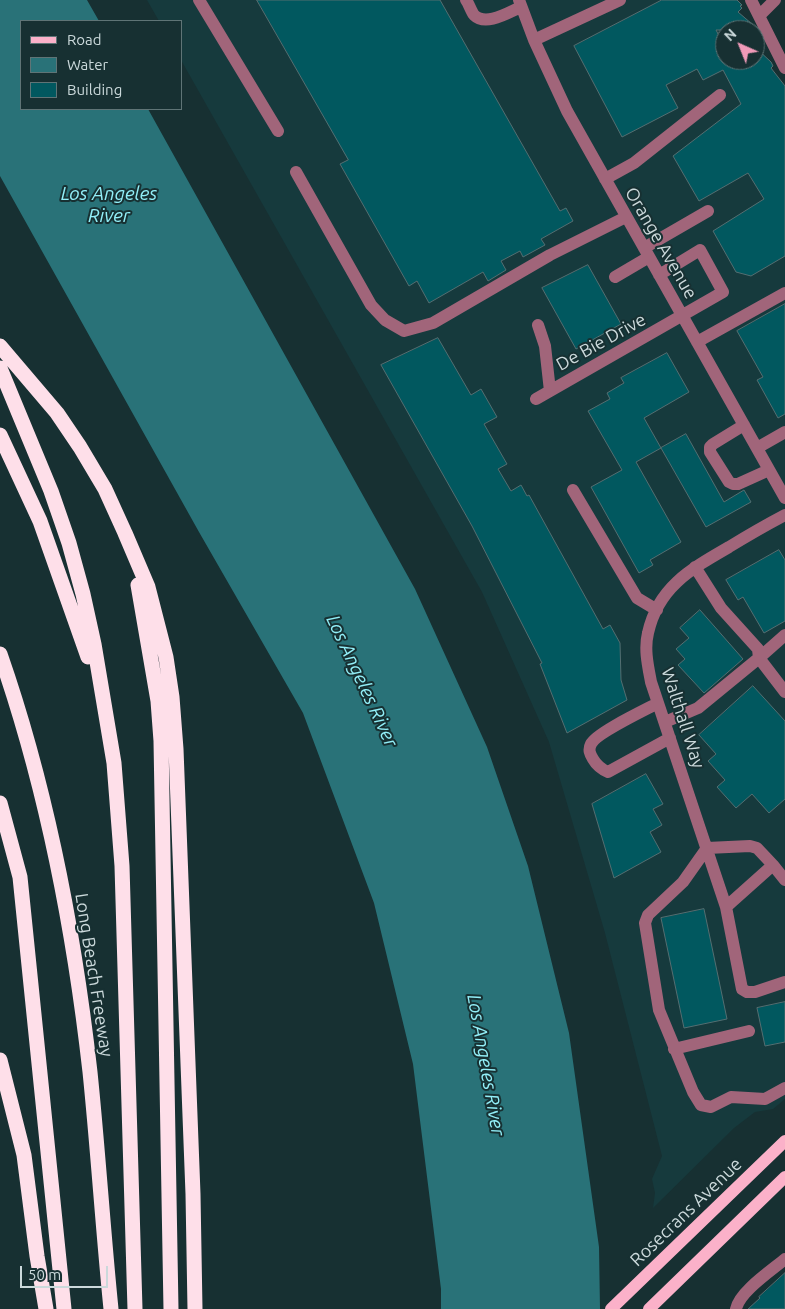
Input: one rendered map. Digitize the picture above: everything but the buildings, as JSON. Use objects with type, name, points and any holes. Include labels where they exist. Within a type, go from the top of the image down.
[{"type":"highway","points":[[0,346],[57,413],[105,489],[148,587],[166,657],[172,697],[176,749],[189,1087],[195,1309]]},
{"type":"highway","points":[[0,368],[51,491],[69,543],[94,644],[114,763],[122,866],[136,1309]]},
{"type":"highway","points":[[2,438],[40,521],[102,697]]},
{"type":"highway","points":[[132,552],[158,701],[161,741],[171,1309]]},
{"type":"highway","name":"Long Beach Freeway","points":[[0,654],[36,773],[54,848],[69,925],[90,1074],[111,1309]]},
{"type":"highway","points":[[0,803],[20,877],[64,1309]]},
{"type":"highway","points":[[0,1060],[24,1155],[46,1309]]},
{"type":"main road","name":"Rosecrans Avenue","points":[[611,1309],[785,1141]]},
{"type":"main road","points":[[649,1309],[785,1177]]},
{"type":"street","points":[[199,0],[278,131]]},
{"type":"street","points":[[466,0],[474,15],[479,18],[488,19],[520,3]]},
{"type":"street","points":[[534,40],[620,0]]},
{"type":"street","points":[[751,0],[785,68]]},
{"type":"street","points":[[759,16],[775,0]]},
{"type":"street","name":"Orange Avenue","points":[[520,3],[534,40],[567,111],[785,498]]},
{"type":"street","points":[[604,179],[634,163],[720,94]]},
{"type":"street","points":[[296,172],[371,305],[385,320],[404,331],[433,323],[550,255],[626,217]]},
{"type":"street","points":[[615,277],[646,252],[708,211]]},
{"type":"street","name":"De Bie Drive","points":[[536,399],[683,317],[723,292],[700,250],[659,274]]},
{"type":"street","points":[[697,342],[785,293]]},
{"type":"street","points":[[538,325],[545,346],[550,390]]},
{"type":"street","points":[[744,425],[713,444],[710,447],[710,452],[729,482],[733,484],[738,484],[769,470]]},
{"type":"street","points":[[757,448],[785,432]]},
{"type":"street","points":[[573,490],[637,598],[657,610]]},
{"type":"street","name":"Walthall Way","points":[[785,515],[695,566],[675,583],[664,596],[657,610],[647,634],[646,652],[651,682],[726,907],[742,988],[746,992],[755,992],[785,982]]},
{"type":"street","points":[[695,566],[721,608],[758,649],[759,658],[785,692]]},
{"type":"street","points":[[665,722],[698,708],[785,635]]},
{"type":"street","points":[[658,704],[601,734],[591,742],[589,752],[597,765],[608,772],[670,738]]},
{"type":"street","points":[[785,880],[757,848],[750,846],[707,848],[683,882],[648,915],[645,923],[659,1010],[674,1049],[700,1105],[711,1107],[731,1097],[765,1099],[785,1088]]},
{"type":"street","points":[[726,907],[772,865]]},
{"type":"street","points":[[674,1049],[749,1031]]},
{"type":"street","points":[[736,1309],[743,1295],[785,1259]]},
{"type":"shaded area","points":[[147,0],[703,0],[715,23],[715,70],[731,70],[785,157],[785,1099],[773,1109],[755,1112],[734,1128],[653,1208],[655,1193],[652,1179],[662,1156],[605,933],[549,742],[482,592],[182,62],[182,20],[158,20]]},
{"type":"water","name":"Los Angeles River","points":[[0,0],[87,0],[98,20],[20,20],[20,110],[149,110],[415,589],[487,747],[528,866],[569,1033],[599,1247],[600,1309],[441,1309],[441,1289],[413,1064],[374,903],[303,713],[199,532],[0,176]]}]
